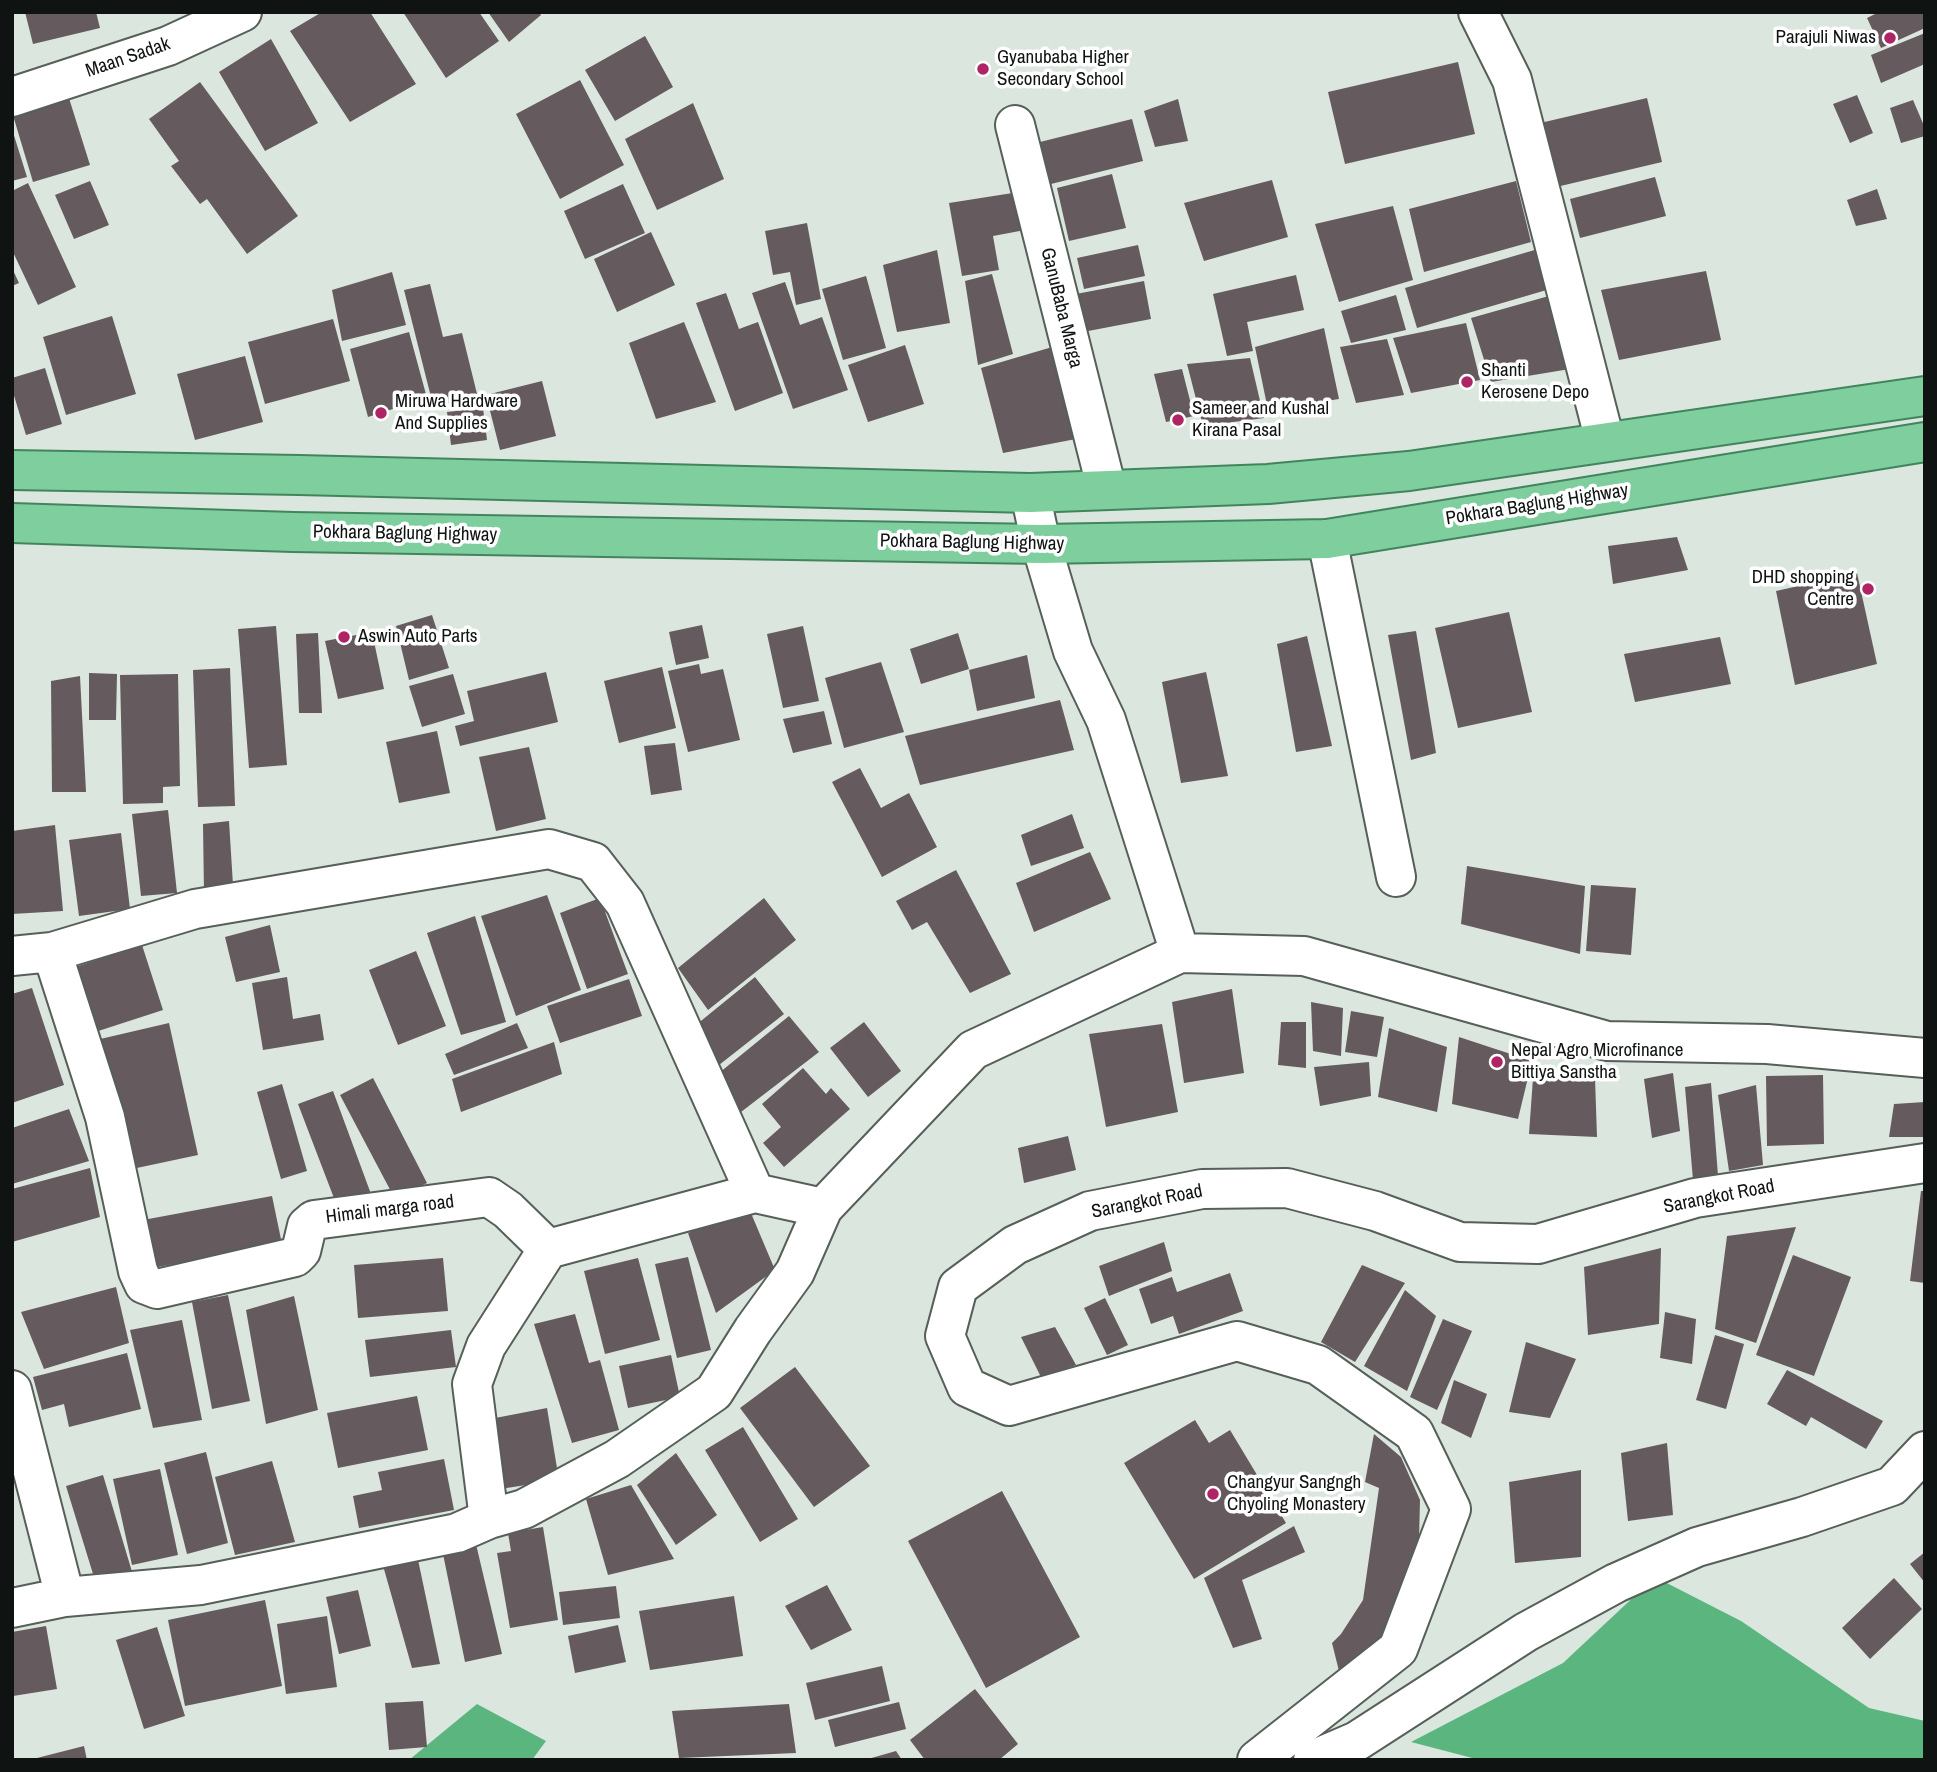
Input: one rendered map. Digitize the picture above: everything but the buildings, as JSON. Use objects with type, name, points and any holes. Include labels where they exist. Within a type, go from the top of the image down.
[{"type":"highway","points":[[12,470],[1030,493],[1268,484],[1409,471],[1925,396]]},
{"type":"highway","name":"Pokhara Baglung Highway","points":[[12,523],[307,532],[1041,544],[1327,539],[1925,442]]},
{"type":"street","name":"Maan Sadak","points":[[12,97],[168,46],[242,12]]},
{"type":"street","points":[[1478,12],[1512,80],[1605,441]]},
{"type":"street","name":"GanuBaba Marga","points":[[1015,125],[1107,490]]},
{"type":"street","points":[[1030,493],[1041,544],[1073,651],[1106,720],[1180,953]]},
{"type":"street","points":[[1327,539],[1396,877]]},
{"type":"street","points":[[12,956],[52,952],[195,909],[549,849],[593,862],[625,903],[755,1193]]},
{"type":"street","name":"Himali marga road","points":[[52,952],[106,1117],[138,1271],[144,1284],[157,1289],[295,1257],[301,1251],[307,1226],[314,1220],[489,1197],[508,1210],[548,1249]]},
{"type":"street","points":[[12,1608],[65,1597],[201,1585],[457,1533],[489,1519],[524,1509],[617,1459],[714,1392],[753,1330],[795,1272],[823,1208],[972,1050],[1180,953],[1304,956],[1606,1041],[1767,1044],[1925,1058]]},
{"type":"street","name":"Sarangkot Road","points":[[1257,1760],[1398,1649],[1451,1509],[1414,1433],[1318,1366],[1237,1341],[1009,1406],[967,1387],[961,1374],[945,1336],[958,1287],[1015,1245],[1090,1211],[1202,1189],[1287,1188],[1375,1211],[1460,1242],[1538,1244],[1695,1198],[1925,1163]]},
{"type":"street","points":[[489,1519],[472,1384],[486,1346],[548,1249],[755,1193],[823,1208]]},
{"type":"street","points":[[12,1390],[65,1597]]},
{"type":"street","points":[[1313,1760],[1357,1741],[1525,1632],[1616,1583],[1697,1547],[1802,1517],[1892,1486],[1925,1451]]},
{"type":"green space","points":[[1655,1577],[1741,1621],[1869,1708],[1925,1721],[1925,1760],[1480,1760],[1411,1742],[1563,1663]]},
{"type":"green space","points":[[477,1704],[546,1741],[532,1760],[409,1760]]},
{"type":"place","name":"Parajuli Niwas","points":[[1890,38]]},
{"type":"place","name":"Gyanubaba Higher Secondary School","points":[[983,69]]},
{"type":"place","name":"Shanti Kerosene Depo","points":[[1467,382]]},
{"type":"place","name":"Miruwa Hardware And Supplies","points":[[381,413]]},
{"type":"place","name":"Sameer and Kushal Kirana Pasal","points":[[1178,420]]},
{"type":"place","name":"DHD shopping Centre","points":[[1868,589]]},
{"type":"place","name":"Aswin Auto Parts","points":[[344,637]]},
{"type":"place","name":"Nepal Agro Microfinance Bittiya Sanstha","points":[[1497,1062]]},
{"type":"place","name":"Changyur Sangngh Chyoling Monastery","points":[[1213,1494]]}]
